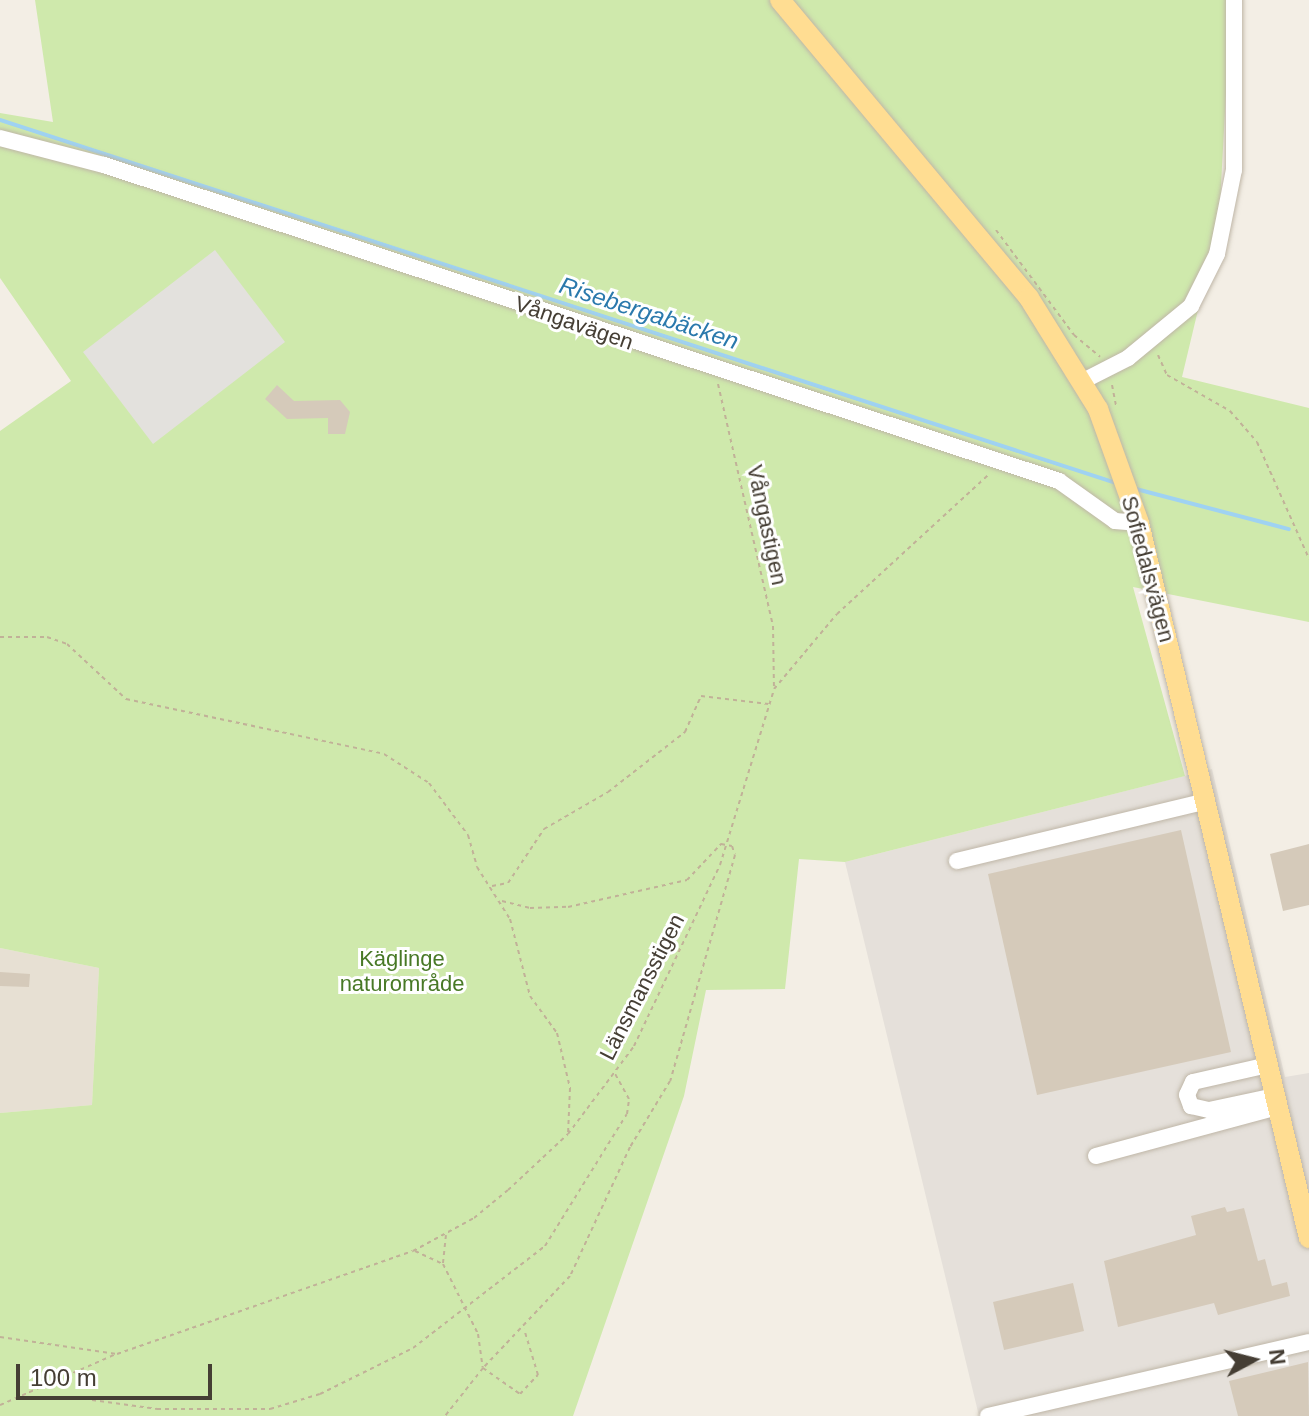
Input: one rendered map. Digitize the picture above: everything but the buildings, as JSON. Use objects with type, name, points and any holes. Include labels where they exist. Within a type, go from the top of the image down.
[{"type":"main road","name":"Sofiedalsvägen","points":[[780,0],[1029,298],[1083,381],[1120,465],[1137,518],[1268,1065],[1304,1198],[1309,1238]]},
{"type":"street","points":[[1083,381],[1151,339],[1191,306],[1217,254],[1234,170],[1234,0]]},
{"type":"street","name":"Vångavägen","points":[[0,138],[104,165],[714,370],[1070,485],[1115,521],[1137,518]]},
{"type":"street","points":[[957,861],[1206,801]]},
{"type":"street","points":[[1268,1065],[1193,1082],[1187,1095],[1191,1106],[1209,1110],[1277,1101]]},
{"type":"street","points":[[1096,1156],[1277,1101]]},
{"type":"street","points":[[988,1416],[1026,1411],[1309,1342]]},
{"type":"path","points":[[1151,339],[1167,375],[1230,411],[1257,442],[1309,559]]},
{"type":"path","name":"Vångastigen","points":[[714,370],[773,626],[774,689]]},
{"type":"path","name":"Länsmansstigen","points":[[0,1337],[117,1354],[413,1251],[446,1235],[486,1209],[568,1134],[615,1074],[690,932],[728,842],[774,689],[837,614],[1001,463]]},
{"type":"path","points":[[0,637],[47,637],[67,644],[126,699],[384,754],[429,783],[450,807],[490,886],[502,901],[530,996],[557,1033],[570,1088],[568,1134]]},
{"type":"path","points":[[490,886],[508,883],[544,829],[608,792],[685,732],[697,699],[770,704]]},
{"type":"path","points":[[445,1416],[483,1368],[524,1329],[570,1276],[630,1147],[670,1081],[734,866],[728,842],[687,880],[568,907],[530,908],[502,901]]},
{"type":"path","points":[[92,1400],[157,1409],[270,1409],[320,1394],[413,1348],[470,1309],[545,1246],[627,1114],[629,1099],[615,1074]]},
{"type":"path","points":[[443,1264],[446,1235]]},
{"type":"path","points":[[413,1251],[443,1264],[470,1309],[483,1368],[507,1389],[520,1394],[532,1387],[538,1375],[524,1329]]},
{"type":"path","points":[[0,1405],[117,1354]]},
{"type":"shaded area","points":[[215,250],[285,342],[153,444],[83,352]]},
{"type":"shaded area","points":[[1212,769],[1285,1077],[1309,1073],[1309,1416],[979,1416],[845,862]]},
{"type":"shaded area","points":[[0,948],[99,968],[92,1105],[0,1113]]},
{"type":"green space","name":"Käglinge naturområde","points":[[35,0],[1231,0],[1219,222],[1182,377],[1309,408],[1309,622],[1133,587],[1185,776],[845,862],[799,859],[785,989],[706,990],[684,1096],[573,1416],[0,1416],[0,1113],[92,1105],[99,968],[0,948],[0,431],[71,381],[0,278],[0,113],[53,122]]},
{"type":"waterway","name":"Risebergabäcken","points":[[0,120],[1116,483]]},
{"type":"waterway","name":"Risebergabäcken","points":[[1136,489],[1289,529]]}]
